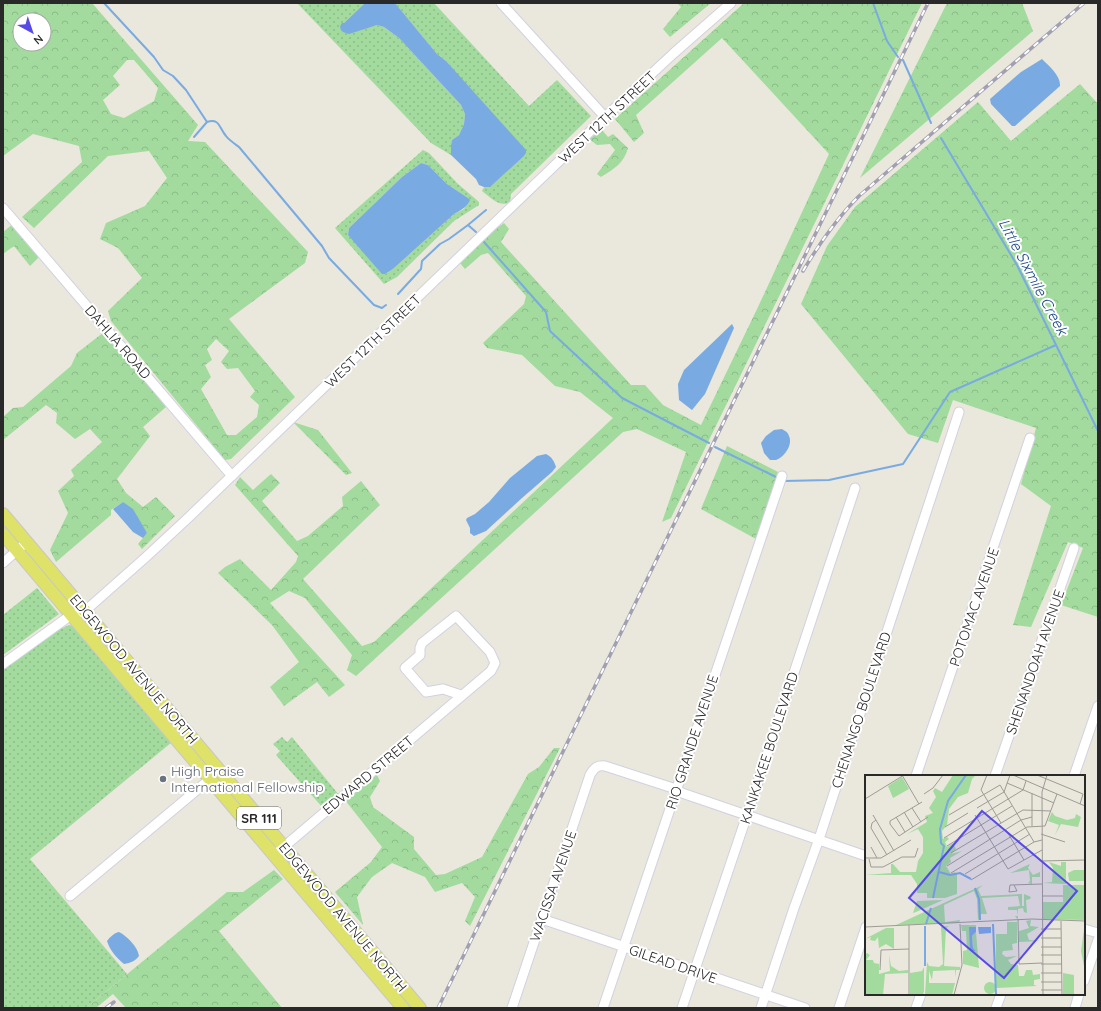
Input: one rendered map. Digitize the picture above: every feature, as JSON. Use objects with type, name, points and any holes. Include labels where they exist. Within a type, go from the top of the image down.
[{"type":"main road","name":"EDGEWOOD AVENUE NORTH","points":[[3,514],[417,1007]]},
{"type":"main road","name":"EDGEWOOD AVENUE NORTH","points":[[3,534],[403,1008]]},
{"type":"street","points":[[502,3],[605,117]]},
{"type":"street","name":"WEST 12TH STREET","points":[[3,664],[71,615],[85,611],[152,552],[605,117],[731,3]]},
{"type":"street","name":"DAHLIA ROAD","points":[[3,208],[232,476]]},
{"type":"street","name":"CHENANGO BOULEVARD","points":[[761,1008],[794,908],[819,839],[959,412]]},
{"type":"street","name":"POTOMAC AVENUE","points":[[916,775],[1030,438]]},
{"type":"street","name":"RIO GRANDE AVENUE","points":[[604,1008],[782,476]]},
{"type":"street","name":"KANKAKEE BOULEVARD","points":[[682,1008],[855,488]]},
{"type":"street","points":[[3,562],[27,542]]},
{"type":"street","name":"SHENANDOAH AVENUE","points":[[995,775],[1074,548]]},
{"type":"street","name":"EDWARD STREET","points":[[274,855],[491,671],[495,663],[490,652],[456,616],[422,643],[420,655],[405,668],[426,692],[443,689],[461,695]]},
{"type":"street","points":[[1074,775],[1098,706]]},
{"type":"street","points":[[174,736],[184,728]]},
{"type":"street","name":"WACISSA AVENUE","points":[[512,1008],[590,775],[593,770],[597,766],[605,766],[676,790]]},
{"type":"street","points":[[70,896],[210,779]]},
{"type":"street","points":[[676,790],[865,856]]},
{"type":"street","name":"GILEAD DRIVE","points":[[542,919],[805,1008]]},
{"type":"street","points":[[1085,929],[1098,933]]},
{"type":"street","points":[[839,1008],[865,930]]},
{"type":"street","points":[[1085,977],[1098,940]]},
{"type":"street","points":[[916,1008],[921,995]]},
{"type":"street","points":[[996,1008],[1001,995]]},
{"type":"street","points":[[1074,1008],[1079,995]]},
{"type":"green space","points":[[3,3],[92,3],[198,125],[188,141],[205,142],[308,252],[305,263],[229,319],[295,397],[231,459],[225,460],[111,321],[108,311],[142,278],[118,248],[100,239],[106,223],[145,206],[167,178],[149,151],[108,156],[34,228],[22,217],[82,162],[79,146],[33,134],[3,156]],"holes":[[[127,60],[134,60],[158,88],[154,101],[124,118],[111,114],[103,100],[120,85],[113,76]],[[216,339],[229,351],[221,362],[227,369],[238,368],[255,391],[250,397],[259,405],[257,417],[236,435],[227,435],[201,389],[211,377],[205,365],[212,360],[207,349]]]},
{"type":"green space","points":[[297,3],[365,3],[344,23],[342,23],[357,31],[377,25],[384,27],[399,38],[461,105],[465,114],[464,124],[459,135],[452,140],[451,155],[431,143]]},
{"type":"green space","points":[[395,3],[434,3],[529,106],[557,80],[591,116],[511,194],[510,202],[503,204],[499,203],[482,191],[484,187],[489,187],[493,184],[523,157],[446,61],[437,54]]},
{"type":"green space","points":[[677,3],[711,3],[670,37],[663,29],[681,7]]},
{"type":"green space","points":[[744,3],[922,3],[671,518],[662,522],[686,452],[637,429],[623,432],[356,676],[347,670],[352,655],[305,598],[289,591],[270,603],[345,685],[329,697],[317,682],[284,706],[270,687],[299,662],[272,625],[218,573],[225,567],[240,559],[271,590],[296,562],[298,556],[235,485],[240,477],[253,490],[271,474],[280,483],[262,501],[297,541],[308,536],[343,506],[342,497],[361,481],[380,505],[303,579],[362,646],[374,642],[613,418],[580,392],[555,386],[522,355],[487,348],[483,343],[524,304],[526,296],[488,253],[481,255],[465,269],[460,263],[494,230],[504,223],[509,229],[501,242],[631,385],[645,385],[663,405],[701,425],[829,154],[722,38],[636,115],[644,133],[634,142],[615,119]]},
{"type":"green space","points":[[947,3],[1022,3],[1033,31],[860,178]]},
{"type":"green space","points":[[1080,84],[1098,104],[1098,617],[1061,605],[1083,548],[1068,542],[1031,627],[1013,625],[1051,506],[1021,484],[1036,428],[953,400],[938,443],[908,434],[801,304],[827,246],[855,207],[978,102],[1011,141]]},
{"type":"green space","points":[[602,130],[608,137],[613,134],[628,148],[621,162],[601,177],[597,174],[615,150],[610,144],[597,145],[589,139]]},
{"type":"green space","points":[[423,150],[429,153],[457,183],[479,202],[479,205],[454,221],[397,277],[384,284],[335,228]],"holes":[[[421,163],[428,165],[447,184],[468,198],[464,209],[454,214],[393,269],[385,274],[348,235],[349,228],[402,177]]]},
{"type":"green space","points":[[13,224],[40,256],[30,266],[14,246],[3,254],[3,232]]},
{"type":"green space","points":[[104,332],[166,407],[143,427],[150,436],[117,479],[126,493],[143,507],[156,497],[175,516],[142,549],[138,544],[147,533],[123,502],[111,510],[111,515],[56,562],[50,550],[68,513],[58,491],[74,476],[71,470],[102,442],[90,429],[75,439],[56,423],[57,413],[46,405],[3,440],[3,417],[13,408],[23,407],[71,366],[77,353]]},
{"type":"green space","points":[[293,422],[318,430],[352,473],[346,475]]},
{"type":"green space","points":[[727,446],[778,472],[756,539],[701,509]]},
{"type":"green space","points":[[37,588],[59,614],[3,655],[3,615]]},
{"type":"green space","points":[[69,625],[74,626],[172,742],[30,859],[127,974],[86,1008],[3,1008],[3,667],[52,633]]},
{"type":"green space","points":[[282,737],[287,742],[292,737],[339,795],[323,808],[276,755],[280,751],[273,744]]},
{"type":"green space","points":[[554,748],[560,748],[470,926],[465,921],[475,897],[462,883],[435,892],[425,877],[392,863],[372,877],[357,897],[363,925],[335,892],[371,862],[382,847],[345,800],[376,773],[380,781],[370,797],[373,807],[414,837],[414,849],[436,875],[445,874],[482,857],[528,774],[539,767]]},
{"type":"green space","points":[[274,870],[283,879],[219,931],[282,1008],[126,1008],[113,994],[96,1008],[86,1008],[227,892],[243,892]]},
{"type":"water","points":[[365,3],[395,3],[437,54],[446,61],[526,150],[523,157],[490,187],[479,185],[476,179],[451,155],[452,140],[459,135],[464,124],[465,114],[461,105],[399,38],[384,27],[377,25],[349,34],[341,30],[340,27],[342,23],[344,23]]},
{"type":"water","points":[[1042,59],[1057,75],[1060,86],[1015,126],[1012,126],[991,104],[990,99],[1021,72]]},
{"type":"water","points":[[421,163],[428,165],[447,184],[470,200],[465,207],[454,214],[393,269],[385,274],[382,274],[348,235],[349,228],[402,177]]},
{"type":"water","points":[[732,324],[734,328],[705,394],[692,410],[679,400],[678,384],[684,370]]},
{"type":"water","points":[[782,429],[789,435],[789,446],[782,456],[776,460],[770,460],[764,453],[761,443],[766,436],[774,430]]},
{"type":"water","points":[[546,454],[550,456],[556,467],[552,472],[486,531],[474,536],[470,533],[470,528],[466,520],[467,518],[475,514],[489,502],[510,478],[537,456]]},
{"type":"water","points":[[123,502],[133,509],[147,533],[143,538],[133,532],[113,509]]},
{"type":"water","points":[[119,932],[132,942],[137,949],[139,956],[131,962],[124,964],[114,954],[107,941],[114,934]]},
{"type":"waterway","points":[[104,3],[154,57],[163,70],[173,76],[186,90],[207,122],[214,121],[219,124],[227,137],[239,147],[322,246],[329,258],[374,305],[382,308],[386,305]]},
{"type":"waterway","points":[[873,3],[887,41],[898,57]]},
{"type":"waterway","points":[[903,60],[931,123]]},
{"type":"waterway","points":[[194,137],[207,122]]},
{"type":"waterway","name":"Little Sixmile Creek","points":[[941,138],[1017,265],[1098,431]]},
{"type":"waterway","points":[[468,225],[486,210]]},
{"type":"waterway","points":[[398,294],[421,269],[422,261],[440,244],[468,225],[476,232]]},
{"type":"waterway","points":[[484,242],[546,312],[550,331],[622,398],[709,443]]},
{"type":"waterway","points":[[784,481],[829,480],[903,464],[950,392],[1056,345]]},
{"type":"waterway","points":[[715,447],[778,478]]},
{"type":"railway","points":[[438,1008],[928,3]]},
{"type":"railway","points":[[803,271],[815,251],[843,213],[859,196],[1084,3]]},
{"type":"railway","points":[[106,1008],[114,1002]]},
{"type":"place","name":"High Praise International Fellowship","points":[[163,779]]}]
